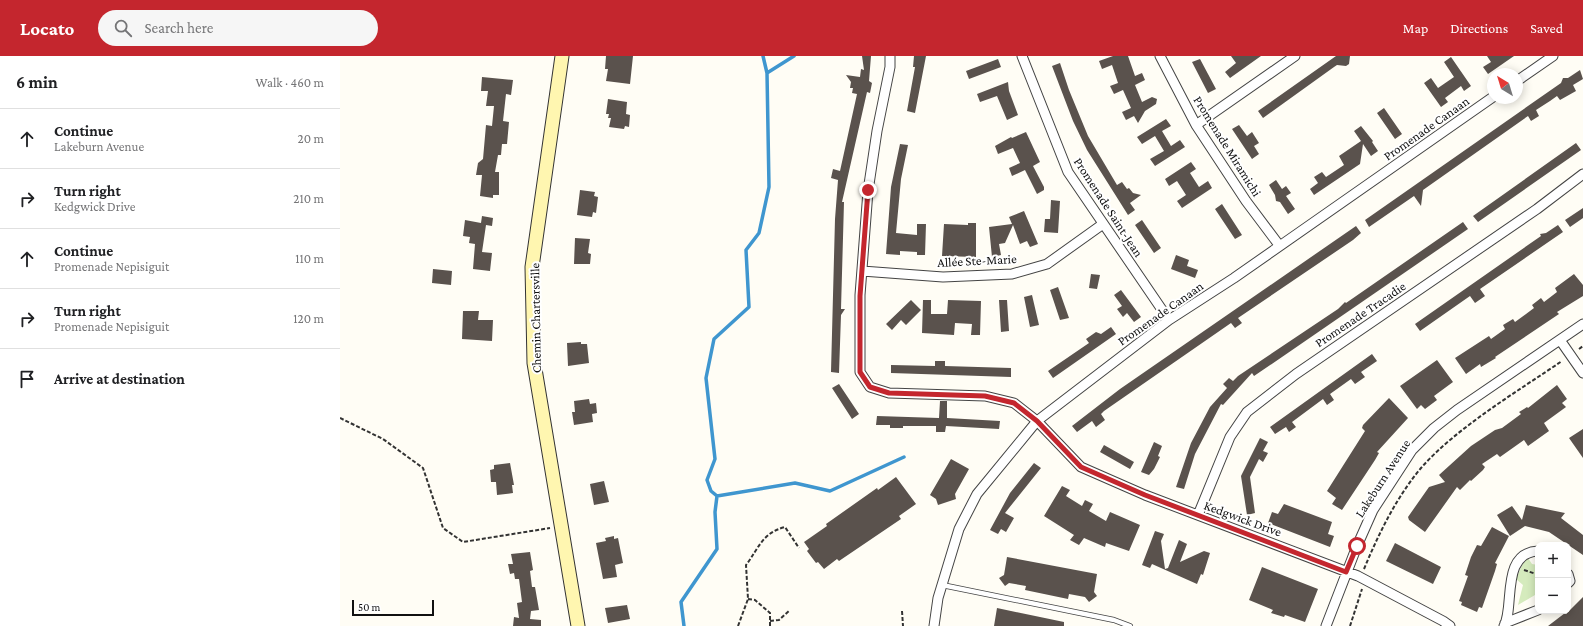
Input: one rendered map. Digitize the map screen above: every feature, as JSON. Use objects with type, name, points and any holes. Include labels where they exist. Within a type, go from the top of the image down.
[{"type":"street","name":"Chemin Chartersville","points":[[562,56],[532,267],[534,363],[578,626]]},
{"type":"street","name":"Kedgwick Drive","points":[[890,56],[890,68],[877,131],[868,190],[862,271],[860,372],[870,387],[889,393],[985,396],[1014,403],[1037,421],[1081,467],[1145,495],[1346,572],[1437,617],[1450,626]]},
{"type":"street","name":"Promenade Saint-Jean","points":[[1022,56],[1068,172],[1169,320]]},
{"type":"street","name":"Promenade Miramichi","points":[[1160,56],[1196,125],[1246,201],[1280,245]]},
{"type":"street","points":[[1196,125],[1295,56]]},
{"type":"street","points":[[1523,77],[1553,56]]},
{"type":"street","name":"Promenade Canaan","points":[[934,626],[938,598],[959,529],[978,494],[1037,421],[1169,320],[1234,278],[1487,102]]},
{"type":"street","name":"Promenade Tracadie","points":[[1198,515],[1230,437],[1247,412],[1296,374],[1536,209],[1583,174]]},
{"type":"street","name":"Allée Ste-Marie","points":[[862,271],[942,277],[1012,274],[1047,264],[1103,224]]},
{"type":"street","name":"Lakeburn Avenue","points":[[1326,626],[1346,572],[1373,510],[1412,450],[1434,428],[1457,410],[1583,324]]},
{"type":"street","points":[[1560,340],[1583,374]]},
{"type":"street","points":[[1505,625],[1511,578],[1516,564],[1526,554],[1535,551]]},
{"type":"street","points":[[1505,625],[1535,611]]},
{"type":"lane","points":[[942,585],[1114,620],[1130,626]]},
{"type":"path","points":[[1364,569],[1381,530],[1401,495],[1422,467],[1449,442],[1482,417],[1583,346]]},
{"type":"path","points":[[340,418],[383,439],[422,468],[443,528],[463,542],[550,528]]},
{"type":"path","points":[[738,626],[748,599],[746,565],[759,548],[762,539],[770,533],[785,527],[799,548]]},
{"type":"path","points":[[1350,626],[1361,597]]},
{"type":"path","points":[[748,599],[755,600],[770,613],[770,626]]},
{"type":"path","points":[[770,621],[779,620],[790,611]]},
{"type":"path","points":[[902,611],[903,626]]},
{"type":"green space","points":[[1528,558],[1532,564],[1535,564],[1535,595],[1518,605],[1523,585],[1516,579],[1523,563]]},
{"type":"building","points":[[606,56],[633,56],[630,84],[606,81],[608,69],[605,69]]},
{"type":"building","points":[[862,56],[871,56],[869,81],[872,83],[870,93],[867,92],[842,202],[844,202],[841,309],[845,309],[841,315],[839,373],[831,372],[835,219],[838,180],[831,178],[833,169],[840,171],[857,94],[852,93],[853,88],[850,88],[851,82],[846,75],[860,77],[861,69],[864,70]]},
{"type":"building","points":[[914,56],[926,56],[915,113],[907,111],[915,67],[913,67]]},
{"type":"building","points":[[1113,56],[1128,56],[1135,76],[1142,73],[1145,80],[1135,85],[1142,102],[1152,97],[1157,99],[1156,104],[1145,111],[1138,123],[1134,116],[1126,120],[1122,112],[1131,108],[1123,90],[1114,94],[1110,86],[1118,83],[1112,65],[1102,69],[1099,61]]},
{"type":"building","points":[[1231,56],[1261,56],[1230,78],[1225,72],[1236,63]]},
{"type":"building","points":[[1336,56],[1350,56],[1349,64],[1346,66],[1337,65],[1263,118],[1258,111]]},
{"type":"building","points":[[1487,56],[1514,56],[1497,68],[1487,68],[1487,73],[1483,67],[1491,62]]},
{"type":"building","points":[[1451,57],[1471,86],[1464,91],[1461,86],[1445,98],[1448,102],[1441,107],[1424,83],[1431,78],[1438,88],[1454,77],[1444,62]]},
{"type":"building","points":[[998,59],[1001,67],[969,79],[966,71]]},
{"type":"building","points":[[1200,59],[1216,89],[1208,93],[1192,62]]},
{"type":"building","points":[[1060,63],[1069,90],[1088,136],[1117,185],[1122,182],[1127,189],[1129,188],[1133,193],[1141,195],[1130,203],[1135,210],[1128,215],[1087,150],[1073,121],[1052,66]]},
{"type":"building","points":[[1580,70],[1583,79],[1573,85],[1576,91],[1560,100],[1557,96],[1536,110],[1539,116],[1531,121],[1528,116],[1423,190],[1421,206],[1414,196],[1369,227],[1365,220],[1561,83],[1563,78],[1568,78]]},
{"type":"building","points":[[482,77],[513,80],[511,95],[506,94],[503,121],[509,122],[507,144],[502,144],[501,155],[498,155],[495,172],[499,172],[499,195],[493,195],[493,198],[480,196],[482,175],[476,175],[478,163],[483,159],[486,125],[492,126],[494,106],[486,106],[488,91],[481,91]]},
{"type":"building","points":[[1008,82],[1009,91],[1018,115],[1007,120],[997,96],[980,102],[977,94]]},
{"type":"building","points":[[608,99],[627,102],[626,114],[630,115],[629,127],[625,126],[624,129],[609,127],[611,118],[608,118],[609,114],[606,114]]},
{"type":"building","points":[[1384,108],[1402,134],[1395,139],[1377,113]]},
{"type":"building","points":[[1166,119],[1171,126],[1162,131],[1171,146],[1180,140],[1185,147],[1155,166],[1150,159],[1164,151],[1155,136],[1142,144],[1137,137]]},
{"type":"building","points":[[1239,125],[1247,136],[1252,132],[1259,143],[1254,146],[1259,154],[1252,159],[1232,129]]},
{"type":"building","points":[[1361,126],[1373,141],[1372,142],[1378,151],[1371,156],[1363,144],[1360,164],[1314,195],[1310,189],[1318,183],[1314,177],[1322,172],[1326,177],[1344,165],[1339,156],[1361,141],[1354,131]]},
{"type":"building","points":[[1026,132],[1040,162],[1033,166],[1044,187],[1044,190],[1037,194],[1025,170],[1012,176],[1009,168],[1020,163],[1013,148],[998,154],[995,146],[1011,137],[1012,138]]},
{"type":"building","points":[[1576,143],[1581,150],[1478,222],[1473,216]]},
{"type":"building","points":[[900,144],[908,145],[901,179],[896,233],[917,235],[917,224],[926,224],[925,255],[917,255],[917,252],[900,251],[900,255],[886,254],[891,187]]},
{"type":"building","points":[[1191,162],[1196,169],[1190,173],[1199,187],[1208,181],[1212,188],[1182,208],[1177,201],[1186,195],[1177,181],[1169,186],[1165,179]]},
{"type":"building","points":[[1276,180],[1282,189],[1286,186],[1291,193],[1286,196],[1295,209],[1288,214],[1280,202],[1276,201],[1275,195],[1269,185]]},
{"type":"building","points":[[580,190],[595,192],[594,196],[598,197],[596,213],[593,212],[592,217],[577,215]]},
{"type":"building","points":[[1051,200],[1060,201],[1058,233],[1044,232],[1045,219],[1050,219]]},
{"type":"building","points":[[1222,204],[1242,235],[1235,239],[1215,209]]},
{"type":"building","points":[[1583,208],[1583,218],[1570,227],[1565,220]]},
{"type":"building","points":[[1024,211],[1038,244],[1030,247],[1027,241],[1020,244],[1013,225],[1005,243],[999,244],[1001,255],[992,257],[989,227],[1012,224],[1009,217]]},
{"type":"building","points":[[482,216],[493,218],[492,226],[486,225],[482,252],[492,253],[490,271],[473,269],[475,244],[469,243],[470,237],[463,236],[465,220],[481,223]]},
{"type":"building","points":[[1142,220],[1161,248],[1154,253],[1135,225]]},
{"type":"building","points":[[1463,222],[1468,229],[1254,376],[1252,373],[1223,405],[1221,404],[1195,454],[1184,489],[1176,487],[1191,443],[1210,407],[1227,388],[1223,384],[1229,378],[1233,381],[1238,376],[1338,309],[1345,302],[1346,303]]},
{"type":"building","points":[[968,223],[976,223],[976,257],[942,256],[944,224],[968,225]]},
{"type":"building","points":[[1558,225],[1563,232],[1480,289],[1485,296],[1475,303],[1470,296],[1420,331],[1415,324],[1541,236],[1540,234],[1546,233]]},
{"type":"building","points":[[1356,226],[1361,233],[1353,240],[1238,318],[1242,323],[1235,328],[1231,323],[1104,411],[1101,414],[1105,420],[1096,427],[1092,421],[1077,432],[1072,426],[1120,389]]},
{"type":"building","points":[[575,238],[590,239],[588,253],[591,254],[590,264],[574,264]]},
{"type":"building","points":[[1176,255],[1189,260],[1187,266],[1198,270],[1195,278],[1171,269]]},
{"type":"building","points":[[433,269],[452,271],[451,285],[432,283]]},
{"type":"building","points":[[1091,274],[1100,275],[1097,289],[1089,288]]},
{"type":"building","points":[[1574,274],[1583,285],[1583,296],[1557,312],[1559,314],[1495,357],[1496,358],[1481,367],[1480,364],[1466,374],[1455,358],[1489,336],[1491,339],[1505,329],[1503,325],[1513,319],[1515,322],[1534,308],[1532,305],[1541,298],[1544,302],[1557,292],[1555,288]]},
{"type":"building","points":[[1058,287],[1069,318],[1060,320],[1050,290]]},
{"type":"building","points":[[1121,290],[1141,317],[1134,322],[1127,313],[1123,317],[1117,309],[1122,306],[1114,295]]},
{"type":"building","points":[[1032,295],[1039,325],[1030,327],[1024,297]]},
{"type":"building","points":[[911,300],[921,310],[906,325],[901,320],[892,330],[886,324]]},
{"type":"building","points":[[923,300],[931,300],[931,314],[947,314],[948,300],[981,301],[980,335],[971,335],[972,324],[955,323],[954,335],[922,333]]},
{"type":"building","points":[[999,300],[1007,300],[1009,331],[1001,332]]},
{"type":"building","points":[[463,311],[479,311],[478,320],[493,320],[492,341],[462,339]]},
{"type":"building","points":[[1111,327],[1116,334],[1053,378],[1048,371],[1089,343],[1086,339],[1096,332],[1101,334]]},
{"type":"building","points":[[581,342],[581,344],[587,344],[589,363],[568,366],[567,343]]},
{"type":"building","points":[[1372,354],[1377,361],[1361,372],[1365,377],[1355,384],[1351,379],[1330,394],[1334,400],[1327,405],[1323,399],[1292,422],[1296,427],[1289,432],[1286,427],[1275,434],[1270,427]]},
{"type":"building","points":[[1437,360],[1453,382],[1434,396],[1437,400],[1425,409],[1421,405],[1417,409],[1400,386]]},
{"type":"building","points":[[935,361],[945,361],[945,366],[1011,368],[1011,377],[891,373],[891,365],[935,366]]},
{"type":"building","points":[[839,384],[859,414],[852,419],[832,388]]},
{"type":"building","points":[[1557,385],[1567,399],[1562,403],[1566,407],[1544,423],[1549,431],[1528,446],[1524,440],[1500,457],[1497,454],[1482,464],[1485,467],[1483,470],[1460,490],[1457,487],[1425,532],[1409,520],[1408,517],[1429,487],[1445,482],[1439,475],[1471,446],[1495,430],[1502,428],[1521,414],[1519,412],[1527,407],[1528,408]]},
{"type":"building","points":[[1389,398],[1408,418],[1377,452],[1379,453],[1375,460],[1342,510],[1332,504],[1336,498],[1327,491],[1365,431],[1362,428],[1363,425]]},
{"type":"building","points":[[589,399],[590,404],[596,403],[597,413],[592,414],[593,422],[574,425],[572,412],[575,412],[574,401]]},
{"type":"building","points":[[940,401],[947,401],[947,418],[1000,421],[999,429],[946,426],[945,432],[936,432],[936,426],[903,426],[903,428],[890,428],[890,425],[876,425],[877,416],[939,418]]},
{"type":"building","points":[[1583,429],[1583,458],[1569,438]]},
{"type":"building","points":[[1260,438],[1268,442],[1263,451],[1268,453],[1263,462],[1259,459],[1250,477],[1255,513],[1247,515],[1241,476]]},
{"type":"building","points":[[1154,442],[1162,446],[1158,456],[1160,457],[1149,475],[1141,472]]},
{"type":"building","points":[[1104,445],[1134,462],[1130,469],[1100,452]]},
{"type":"building","points":[[951,459],[969,469],[955,494],[956,499],[938,505],[936,499],[930,495]]},
{"type":"building","points":[[510,463],[514,485],[512,485],[513,493],[497,495],[496,482],[491,482],[490,470],[494,469],[494,465]]},
{"type":"building","points":[[1034,463],[1041,468],[1005,513],[1014,518],[1006,532],[1001,529],[998,534],[990,530],[1010,493]]},
{"type":"building","points":[[896,477],[916,504],[899,516],[901,519],[839,561],[837,559],[824,569],[818,562],[816,563],[807,551],[809,549],[804,542],[827,526],[826,524],[877,488],[878,490]]},
{"type":"building","points":[[604,481],[609,502],[594,505],[590,484]]},
{"type":"building","points":[[1062,486],[1070,490],[1066,496],[1082,506],[1085,500],[1093,504],[1089,511],[1106,521],[1110,512],[1140,525],[1129,551],[1106,543],[1105,547],[1084,538],[1079,545],[1070,540],[1074,535],[1044,516]]},
{"type":"building","points":[[1284,504],[1332,522],[1328,534],[1334,536],[1330,547],[1268,523],[1272,512],[1278,514]]},
{"type":"building","points":[[1526,505],[1565,513],[1561,518],[1583,535],[1583,555],[1571,547],[1571,542],[1564,542],[1549,532],[1525,526],[1510,536],[1497,515],[1512,506],[1522,520]]},
{"type":"building","points":[[1492,527],[1509,536],[1495,563],[1497,564],[1495,571],[1482,608],[1479,607],[1477,612],[1461,605],[1462,602],[1459,601],[1468,576],[1465,575],[1471,557],[1477,545],[1481,546]]},
{"type":"building","points":[[1155,531],[1164,534],[1161,541],[1165,569],[1168,568],[1179,540],[1187,544],[1180,562],[1204,551],[1210,553],[1203,575],[1201,574],[1197,584],[1152,564],[1150,568],[1142,565]]},
{"type":"building","points":[[614,536],[614,539],[618,538],[623,563],[615,565],[617,577],[603,579],[596,543],[606,541],[605,538]]},
{"type":"building","points":[[1395,543],[1441,567],[1433,584],[1386,561]]},
{"type":"building","points":[[530,552],[533,570],[530,571],[532,587],[535,587],[539,610],[531,611],[530,619],[541,620],[541,626],[513,626],[514,617],[519,618],[517,603],[522,602],[519,579],[515,579],[514,573],[510,574],[508,564],[513,564],[511,554]]},
{"type":"building","points":[[1007,557],[1097,574],[1094,592],[1097,596],[1089,602],[1085,597],[1069,594],[1068,599],[1025,590],[1026,586],[1009,583],[1005,586],[999,578],[1004,575]]},
{"type":"building","points":[[1262,567],[1318,589],[1305,622],[1285,615],[1284,617],[1271,613],[1273,610],[1249,600]]},
{"type":"building","points":[[1583,597],[1583,626],[1548,626],[1564,614],[1571,614],[1571,609]]},
{"type":"building","points":[[627,605],[630,619],[608,623],[605,608]]},
{"type":"building","points":[[997,608],[1064,622],[1064,626],[994,626]]},
{"type":"waterway","points":[[717,496],[711,491],[707,480],[715,459],[706,378],[714,339],[749,307],[746,250],[759,233],[769,187],[767,73],[763,56]]},
{"type":"waterway","points":[[767,73],[794,56]]},
{"type":"waterway","points":[[717,496],[795,483],[830,491],[904,457]]},
{"type":"waterway","points":[[684,626],[681,602],[717,549],[715,512],[717,496]]},
{"type":"route","points":[[868,190],[860,296],[860,372],[870,387],[889,393],[985,396],[1014,403],[1037,421],[1081,467],[1145,495],[1346,572],[1357,546]]}]
